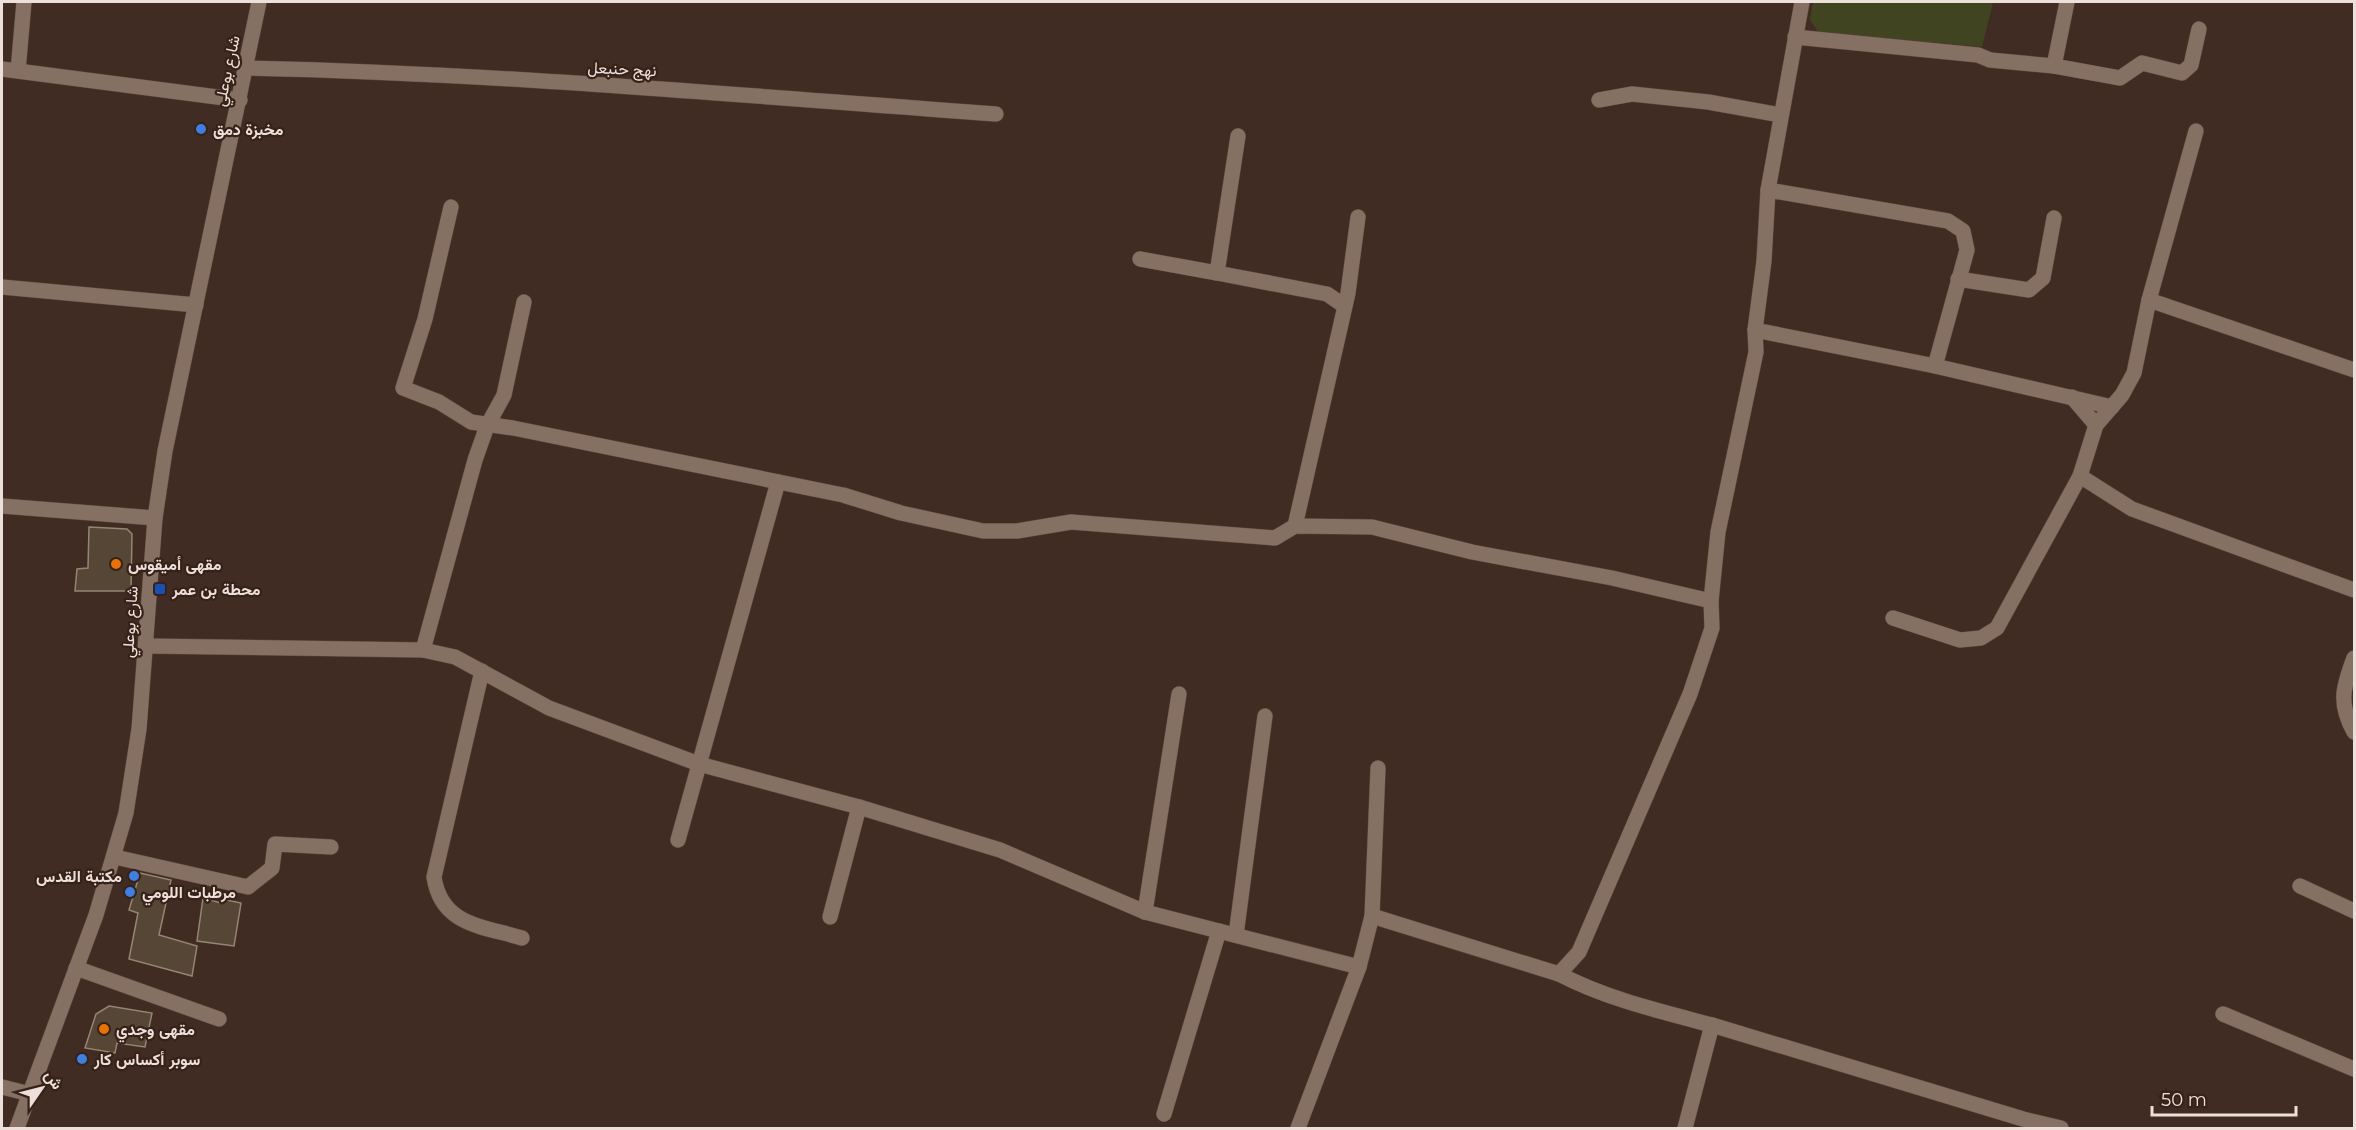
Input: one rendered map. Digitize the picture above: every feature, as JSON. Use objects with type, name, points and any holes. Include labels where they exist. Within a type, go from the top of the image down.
[{"type":"street","points":[[18,71],[24,2]]},
{"type":"street","name":"شارع بوعلي","points":[[17,1128],[115,857],[132,782],[146,646],[155,518],[165,451],[259,2]]},
{"type":"street","points":[[1559,974],[1579,952],[1690,694],[1712,628],[1711,601],[1718,532],[1756,352],[1755,330],[1764,261],[1768,190],[1802,2]]},
{"type":"street","points":[[2054,66],[2067,2]]},
{"type":"street","points":[[1795,36],[1978,55],[1990,60],[2054,66],[2120,78],[2142,63],[2182,73],[2191,65],[2199,29]]},
{"type":"street","name":"نهج حنبعل","points":[[246,68],[333,70],[638,88],[996,114]]},
{"type":"street","points":[[2,69],[240,100]]},
{"type":"street","points":[[1599,100],[1632,94],[1708,102],[1781,116]]},
{"type":"street","points":[[1893,618],[1960,640],[1981,638],[1997,628],[2079,476],[2096,425],[2112,407],[2134,373],[2149,300],[2196,131]]},
{"type":"street","points":[[1216,273],[1238,136]]},
{"type":"street","points":[[1768,190],[1956,225],[1963,231],[1967,249],[1935,366]]},
{"type":"street","points":[[451,207],[424,320],[403,388],[439,402],[471,422],[513,428],[854,497],[901,513],[983,531],[1017,531],[1071,522],[1275,538],[1295,526],[1371,527],[1472,552],[1612,578],[1711,601]]},
{"type":"street","points":[[1295,526],[1347,293],[1358,217]]},
{"type":"street","points":[[1958,279],[2029,290],[2043,278],[2054,218]]},
{"type":"street","points":[[1140,260],[1327,294],[1343,304]]},
{"type":"street","points":[[2,287],[196,305]]},
{"type":"street","points":[[2149,300],[2355,370]]},
{"type":"street","points":[[423,650],[475,460],[487,426],[504,395],[524,302]]},
{"type":"street","points":[[1755,330],[1935,366],[2112,407]]},
{"type":"street","points":[[2072,397],[2096,425]]},
{"type":"street","points":[[2079,476],[2132,509],[2355,590]]},
{"type":"street","points":[[678,840],[778,482]]},
{"type":"street","points":[[2,506],[155,518]]},
{"type":"street","points":[[146,646],[423,650],[455,657],[549,708],[699,764],[859,807],[1000,850],[1145,912],[1359,967]]},
{"type":"street","points":[[2355,658],[2342,697],[2348,720],[2355,732]]},
{"type":"street","points":[[482,671],[435,877],[436,886],[445,907],[451,914],[462,920],[522,938]]},
{"type":"street","points":[[1145,912],[1179,694]]},
{"type":"street","points":[[1236,935],[1265,716]]},
{"type":"street","points":[[1298,1128],[1359,967],[1372,916],[1377,768]]},
{"type":"street","points":[[830,916],[859,807]]},
{"type":"street","points":[[115,857],[248,887],[272,868],[275,844],[331,847]]},
{"type":"street","points":[[2300,886],[2355,911]]},
{"type":"street","points":[[1372,916],[1559,974],[1581,985],[1638,1006],[1712,1025],[2021,1124],[2061,1128]]},
{"type":"street","points":[[1164,1114],[1219,931]]},
{"type":"street","points":[[76,968],[163,997],[219,1019]]},
{"type":"street","points":[[2223,1014],[2355,1069]]},
{"type":"street","points":[[1685,1128],[1712,1025]]},
{"type":"street","points":[[2,1087],[30,1094]]},
{"type":"green space","points":[[1813,2],[1993,2],[1982,47],[1819,33],[1810,20]]},
{"type":"building","points":[[89,527],[127,529],[132,534],[131,591],[75,591],[77,569],[88,568]]},
{"type":"building","points":[[140,873],[171,880],[159,935],[197,946],[192,976],[129,959],[138,913],[129,910]]},
{"type":"building","points":[[203,898],[221,903],[222,899],[241,903],[234,946],[197,941]]},
{"type":"building","points":[[109,1006],[152,1013],[145,1047],[117,1043],[115,1053],[85,1048],[96,1014]]},
{"type":"place","name":"مخبزة دمق","points":[[201,129]]},
{"type":"place","name":"مقهى أميقوس","points":[[116,564]]},
{"type":"place","name":"محطة بن عمر","points":[[160,589]]},
{"type":"place","name":"مكتبة القدس","points":[[134,876]]},
{"type":"place","name":"مرطبات اللومي","points":[[130,892]]},
{"type":"place","name":"مقهى وجدي","points":[[104,1029]]},
{"type":"place","name":"سوبر أكساس كار","points":[[82,1059]]}]
